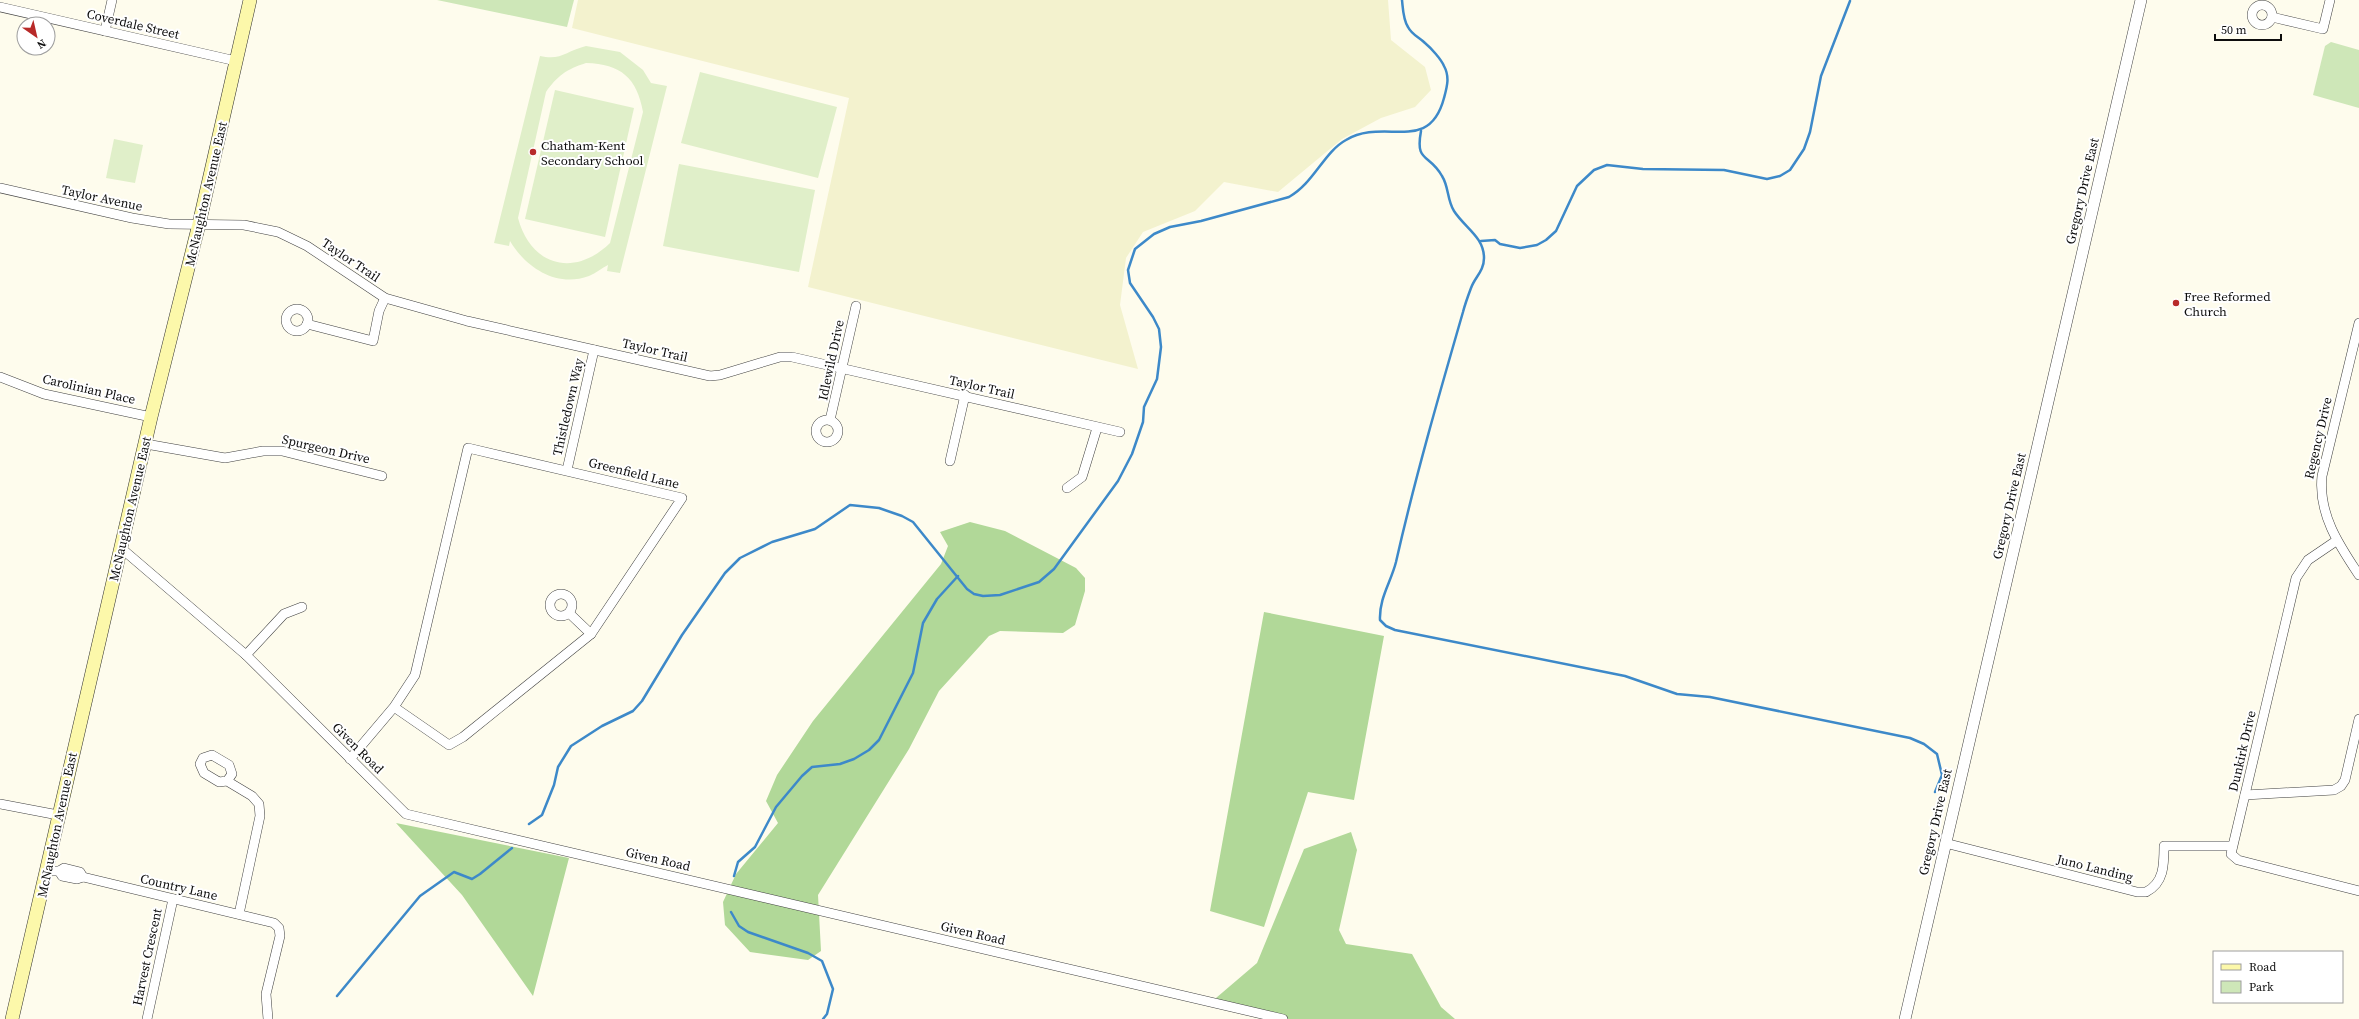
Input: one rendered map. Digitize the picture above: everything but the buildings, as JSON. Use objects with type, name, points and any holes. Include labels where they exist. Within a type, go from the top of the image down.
[{"type":"main road","name":"McNaughton Avenue East","points":[[12,1019],[54,870],[58,815],[146,444],[151,417],[200,224],[250,0]]},
{"type":"street","points":[[105,31],[112,0]]},
{"type":"street","name":"Gregory Drive East","points":[[1905,1019],[2141,0]]},
{"type":"street","points":[[2272,17],[2323,29],[2330,0]]},
{"type":"street","name":"Coverdale Street","points":[[0,7],[236,61]]},
{"type":"street","name":"Taylor Avenue","points":[[0,188],[132,218],[170,224],[200,224]]},
{"type":"street","name":"Taylor Trail","points":[[200,224],[244,225],[278,232],[307,246],[385,298],[467,320],[594,350],[710,376],[720,375],[780,357],[792,357],[965,395],[1097,428],[1120,432]]},
{"type":"street","points":[[307,324],[373,341],[379,311],[385,298]]},
{"type":"street","name":"Idlewild Drive","points":[[830,420],[856,306]]},
{"type":"street","name":"Regency Drive","points":[[2359,323],[2322,476],[2322,504],[2336,541],[2359,575]]},
{"type":"street","name":"Thistledown Way","points":[[567,470],[594,350]]},
{"type":"street","name":"Carolinian Place","points":[[0,377],[44,394],[151,417]]},
{"type":"street","points":[[950,461],[965,395]]},
{"type":"street","points":[[1067,488],[1082,477],[1097,428]]},
{"type":"street","name":"Spurgeon Drive","points":[[146,444],[226,458],[263,451],[282,451],[382,476]]},
{"type":"street","name":"Greenfield Lane","points":[[350,759],[394,707],[415,675],[468,448],[682,498],[591,634],[463,737],[449,745],[394,707]]},
{"type":"street","name":"Dunkirk Drive","points":[[2232,846],[2296,578],[2308,560],[2336,541]]},
{"type":"street","name":"Given Road","points":[[121,548],[246,655],[406,814],[1283,1019]]},
{"type":"street","points":[[246,655],[284,614],[302,607]]},
{"type":"street","points":[[569,613],[591,634]]},
{"type":"street","points":[[2245,795],[2328,790],[2341,786],[2345,780],[2359,719]]},
{"type":"street","points":[[227,781],[252,796],[260,804],[239,914]]},
{"type":"street","points":[[0,804],[58,815]]},
{"type":"street","name":"Juno Landing","points":[[1945,843],[2137,892],[2146,892],[2159,881],[2164,863],[2164,846],[2232,846]]},
{"type":"street","points":[[2232,846],[2231,854],[2238,860],[2359,891]]},
{"type":"street","name":"Country Lane","points":[[54,870],[62,876],[77,879],[83,877],[274,922],[279,928],[280,936],[266,994],[268,1019]]},
{"type":"street","name":"Harvest Crescent","points":[[147,1019],[173,899]]},
{"type":"green space","points":[[437,0],[574,0],[567,27]]},
{"type":"green space","points":[[578,0],[1388,0],[1391,40],[1425,67],[1431,90],[1415,107],[1381,118],[1342,139],[1278,192],[1224,182],[1195,211],[1143,232],[1126,258],[1120,305],[1138,369],[808,287],[849,98],[572,28]]},
{"type":"green space","points":[[2331,42],[2359,50],[2359,108],[2313,95],[2325,46]]},
{"type":"green space","points":[[586,46],[620,52],[643,70],[651,83],[667,86],[620,273],[607,271],[608,265],[589,276],[577,279],[565,279],[554,277],[534,267],[525,260],[510,241],[509,246],[494,243],[540,56],[559,56]],"holes":[[[586,63],[609,66],[618,70],[632,82],[640,100],[643,112],[610,243],[596,254],[582,261],[568,263],[555,262],[543,256],[533,247],[524,234],[518,218],[546,92],[558,77],[573,68]]]},
{"type":"green space","points":[[700,72],[837,107],[818,178],[681,143]]},
{"type":"green space","points":[[555,90],[634,108],[605,237],[525,219]]},
{"type":"green space","points":[[114,139],[143,145],[135,183],[106,178]]},
{"type":"green space","points":[[679,164],[815,190],[799,272],[663,246]]},
{"type":"green space","points":[[970,522],[1005,531],[1076,568],[1085,578],[1085,591],[1075,625],[1063,633],[1000,631],[989,636],[939,691],[909,749],[818,895],[821,951],[808,960],[750,952],[725,925],[723,902],[736,874],[778,823],[766,801],[777,775],[813,721],[941,564],[948,546],[940,532]]},
{"type":"green space","points":[[1264,612],[1384,636],[1354,800],[1308,792],[1264,927],[1210,911]]},
{"type":"green space","points":[[396,823],[569,858],[533,996],[462,895]]},
{"type":"green space","points":[[1351,832],[1357,850],[1339,930],[1346,944],[1412,954],[1441,1007],[1455,1019],[1264,1019],[1254,1017],[1216,998],[1257,963],[1304,849]]},
{"type":"waterway","points":[[529,824],[542,815],[554,785],[558,767],[571,746],[602,726],[633,711],[642,701],[682,635],[725,573],[740,558],[772,542],[815,529],[850,505],[879,508],[902,516],[913,522],[967,589],[974,594],[983,596],[1000,595],[1039,582],[1054,569],[1118,481],[1132,454],[1143,422],[1144,407],[1157,379],[1161,347],[1159,329],[1153,317],[1130,283],[1128,270],[1135,249],[1154,234],[1170,227],[1201,221],[1289,197],[1298,191],[1331,152],[1346,140],[1361,134],[1375,132],[1404,132],[1416,130],[1428,125],[1437,115],[1444,98],[1447,86],[1447,74],[1443,63],[1436,54],[1414,34],[1406,24],[1402,0]]},
{"type":"waterway","points":[[1481,241],[1495,240],[1500,244],[1520,248],[1537,245],[1546,240],[1556,231],[1577,186],[1594,170],[1607,165],[1643,169],[1724,170],[1767,179],[1780,176],[1790,170],[1804,149],[1810,132],[1821,76],[1850,1]]},
{"type":"waterway","points":[[1421,131],[1420,148],[1422,153],[1442,176],[1454,211],[1481,244],[1484,263],[1468,297],[1436,405],[1396,562],[1381,604],[1380,620],[1386,626],[1395,630],[1625,676],[1677,694],[1710,697],[1910,738],[1924,744],[1937,754],[1942,775],[1935,792]]},
{"type":"waterway","points":[[734,876],[738,862],[755,847],[776,807],[802,776],[812,767],[840,764],[854,759],[869,750],[879,740],[913,673],[923,623],[937,599],[958,576]]},
{"type":"waterway","points":[[337,996],[420,896],[454,872],[472,879],[512,848]]},
{"type":"waterway","points":[[731,912],[739,926],[748,932],[808,953],[822,961],[833,989],[827,1014],[823,1019]]},
{"type":"place","name":"Chatham-Kent Secondary School","points":[[533,152]]},
{"type":"place","name":"Free Reformed Church","points":[[2176,303]]}]
